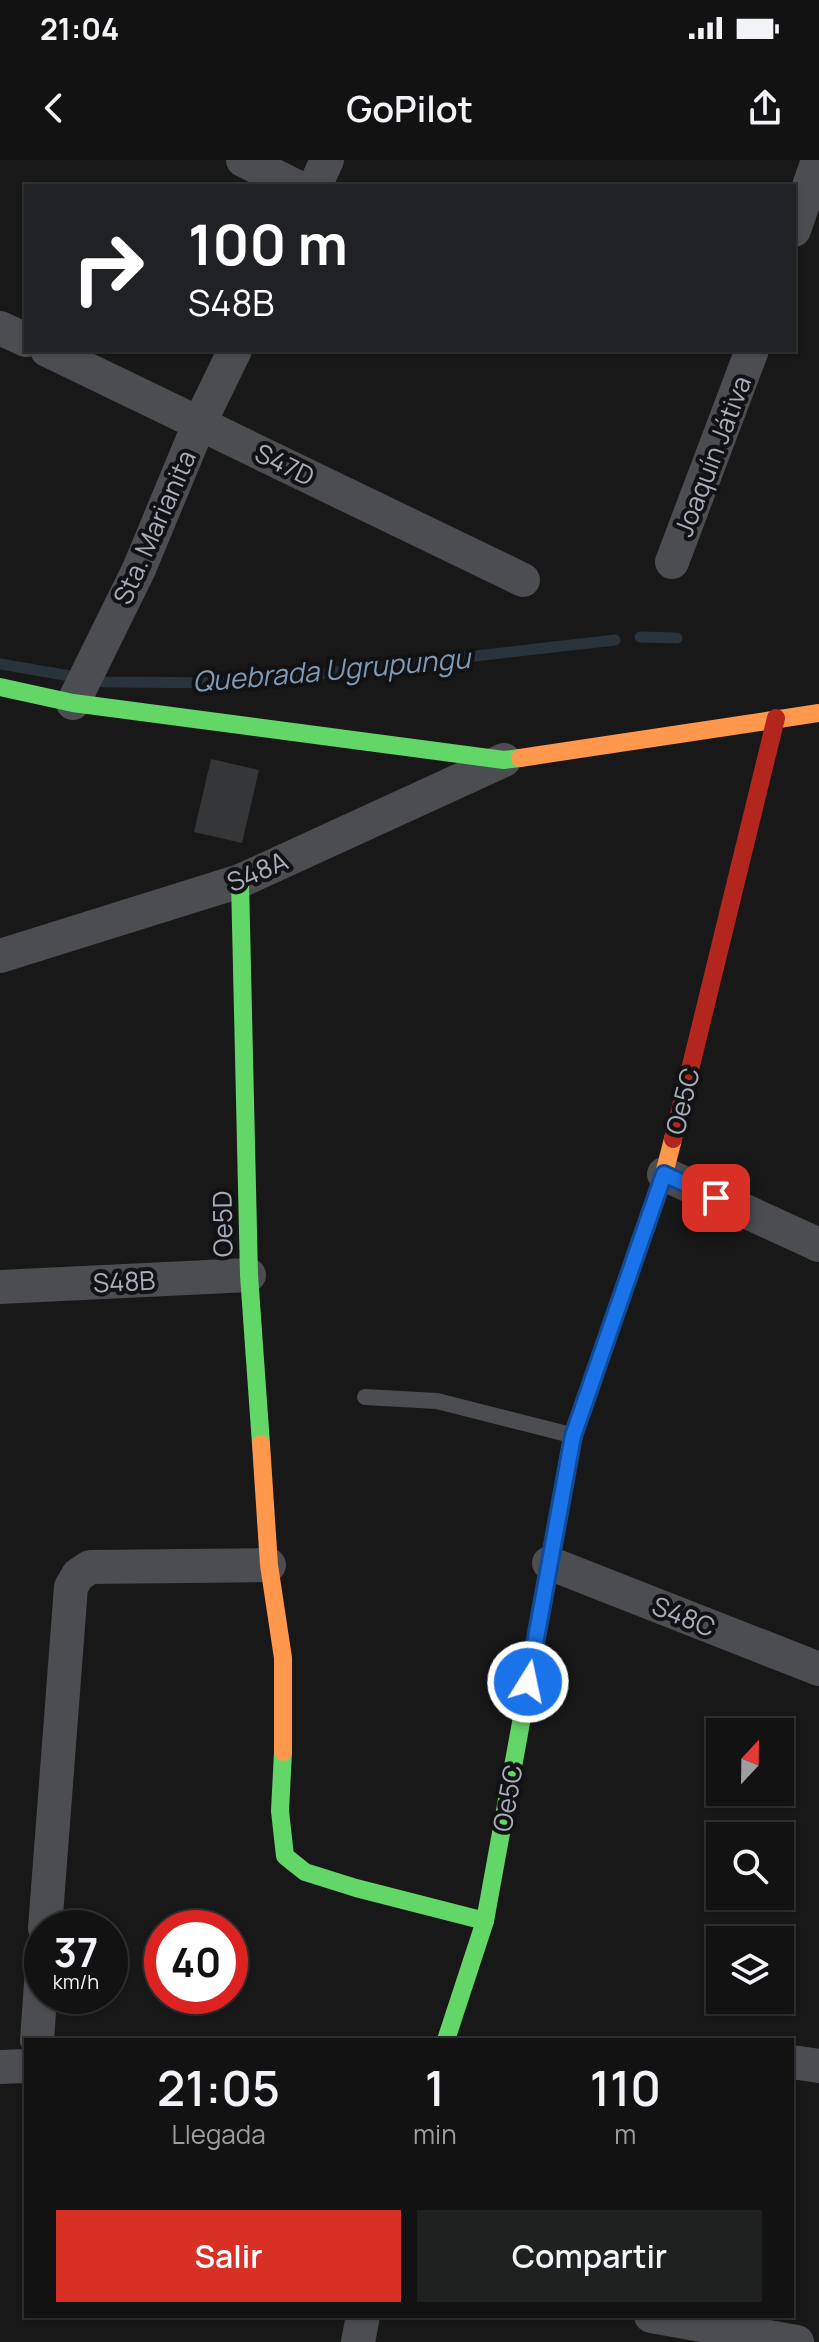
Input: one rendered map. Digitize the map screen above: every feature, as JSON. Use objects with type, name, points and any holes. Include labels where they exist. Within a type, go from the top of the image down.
[{"type":"street","points":[[243,160],[291,184]]},
{"type":"street","points":[[316,184],[327,160]]},
{"type":"street","points":[[796,224],[818,160]]},
{"type":"street","points":[[0,328],[24,339]]},
{"type":"street","name":"S47D","points":[[51,352],[523,580]]},
{"type":"street","name":"Sta. Marianita","points":[[73,703],[139,569],[200,422],[234,352]]},
{"type":"street","name":"Joaquín Játiva","points":[[672,562],[751,352]]},
{"type":"street","points":[[0,687],[73,703],[504,760],[819,713]]},
{"type":"street","name":"Oe5C","points":[[447,2038],[485,1921],[573,1436],[664,1174],[776,718]]},
{"type":"street","name":"S48A","points":[[0,956],[240,881],[504,760]]},
{"type":"street","name":"Oe5D","points":[[240,881],[249,1275],[269,1565],[283,1658],[284,1735],[280,1811],[285,1856],[305,1872],[485,1921]]},
{"type":"street","points":[[664,1174],[819,1245]]},
{"type":"street","name":"S48B","points":[[0,1287],[249,1275]]},
{"type":"street","name":"S48C","points":[[549,1563],[819,1669]]},
{"type":"street","points":[[46,1910],[71,1587],[78,1575],[90,1567],[269,1565]]},
{"type":"street","points":[[37,2038],[39,2014]]},
{"type":"street","points":[[794,2062],[819,2066]]},
{"type":"street","points":[[0,2067],[24,2066]]},
{"type":"street","points":[[358,2342],[363,2318]]},
{"type":"street","points":[[662,2318],[797,2342]]},
{"type":"lane","points":[[365,1397],[437,1401],[573,1436]]},
{"type":"building","points":[[211,759],[259,770],[242,843],[194,832]]},
{"type":"waterway","name":"Quebrada Ugrupungu","points":[[640,637],[677,638]]},
{"type":"waterway","name":"Quebrada Ugrupungu","points":[[0,664],[105,682],[239,683],[615,640]]},
{"type":"traffic: fast","points":[[0,687],[73,703],[504,760],[520,758]]},
{"type":"traffic: fast","points":[[240,881],[249,1275],[261,1444]]},
{"type":"traffic: fast","points":[[447,2038],[485,1921],[573,1436],[581,1414]]},
{"type":"traffic: fast","points":[[283,1752],[280,1811],[285,1856],[305,1872],[485,1921]]},
{"type":"traffic: slow","points":[[520,758],[819,713]]},
{"type":"traffic: slow","points":[[581,1414],[664,1174],[673,1139]]},
{"type":"traffic: slow","points":[[261,1444],[269,1565],[283,1658],[283,1752]]},
{"type":"traffic: jam","points":[[673,1139],[776,718]]},
{"type":"route","points":[[528,1682],[579,1413],[664,1174],[716,1198]]}]
